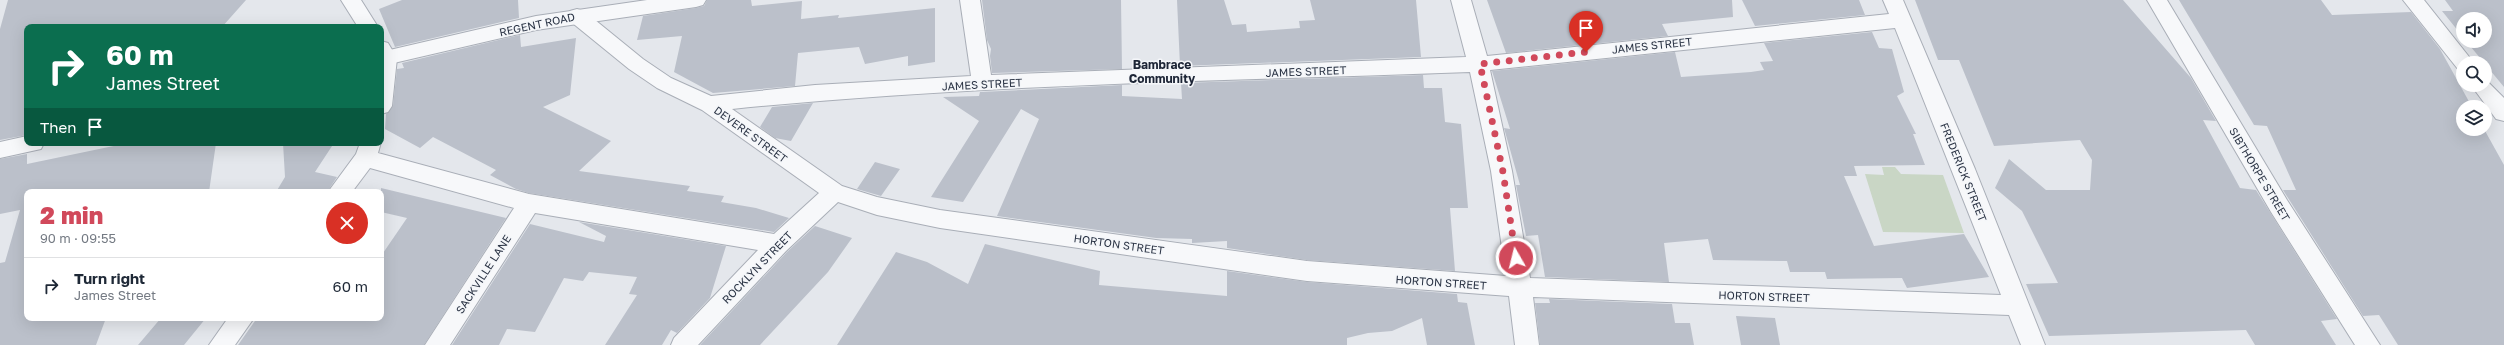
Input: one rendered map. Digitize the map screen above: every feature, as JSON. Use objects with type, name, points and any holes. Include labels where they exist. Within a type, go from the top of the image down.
[{"type":"street","points":[[351,0],[366,24]]},
{"type":"street","name":"REGENT ROAD","points":[[384,55],[576,16],[696,0]]},
{"type":"street","points":[[970,0],[982,83]]},
{"type":"street","points":[[1461,0],[1480,64],[1503,172],[1527,345]]},
{"type":"street","name":"FREDERICK STREET","points":[[1892,0],[1964,169],[2033,345]]},
{"type":"street","name":"SIBTHORPE STREET","points":[[2157,0],[2279,206],[2368,345]]},
{"type":"street","points":[[2413,0],[2458,56]]},
{"type":"street","name":"DEVERE STREET","points":[[576,16],[636,64],[664,82],[710,104],[834,192],[877,206],[940,219]]},
{"type":"street","name":"JAMES STREET","points":[[710,104],[814,93],[982,83],[1480,64],[1900,20]]},
{"type":"street","points":[[2487,92],[2504,113]]},
{"type":"street","points":[[0,150],[24,145]]},
{"type":"street","points":[[341,189],[368,151],[529,203],[778,244]]},
{"type":"street","name":"ROCKLYN STREET","points":[[683,345],[778,244],[834,192]]},
{"type":"street","name":"SACKVILLE LANE","points":[[437,345],[529,203]]},
{"type":"street","name":"HORTON STREET","points":[[940,219],[1307,271],[1520,287],[2017,305]]},
{"type":"street","points":[[221,345],[240,321]]},
{"type":"green space","points":[[1882,167],[1895,167],[1901,174],[1943,175],[1964,233],[1883,232],[1865,174],[1884,175]]},
{"type":"building","points":[[8,0],[246,0],[225,24],[24,24],[24,136],[0,140],[0,29]]},
{"type":"building","points":[[402,0],[518,0],[519,18],[395,47],[379,9]]},
{"type":"building","points":[[707,0],[751,0],[752,6],[802,1],[801,19],[839,15],[838,18],[935,8],[935,62],[908,66],[908,56],[865,64],[859,47],[798,53],[795,86],[713,93],[674,72],[682,36],[637,40],[643,16],[704,6]]},
{"type":"building","points":[[982,0],[1121,0],[1122,69],[992,73],[990,56],[991,49],[987,40]]},
{"type":"building","points":[[1177,0],[1224,0],[1232,25],[1246,24],[1247,32],[1300,28],[1299,21],[1315,20],[1310,0],[1416,0],[1421,57],[1180,66]]},
{"type":"building","points":[[1487,0],[1732,0],[1733,17],[1662,24],[1668,36],[1506,53]]},
{"type":"building","points":[[1742,0],[1859,0],[1865,15],[1755,26]]},
{"type":"building","points":[[1915,0],[2123,0],[2191,78],[2216,121],[2203,120],[2240,188],[2256,190],[2337,319],[2321,321],[2336,345],[2255,345],[2246,330],[2049,336],[2026,284],[2058,283],[2022,211],[1995,188],[2009,159],[2046,190],[2090,190],[2092,160],[2080,140],[1994,146],[1959,60],[1938,60]]},
{"type":"building","points":[[2179,0],[2321,0],[2332,15],[2411,12],[2440,49],[2456,78],[2456,92],[2464,92],[2468,100],[2456,100],[2456,136],[2488,136],[2504,165],[2504,345],[2398,345],[2379,315],[2363,316],[2283,190],[2296,190],[2267,126],[2254,125]]},
{"type":"building","points":[[2445,0],[2504,0],[2504,87],[2492,72],[2492,56],[2478,56],[2472,48],[2492,48],[2492,12],[2456,12],[2456,28],[2442,11],[2453,11]]},
{"type":"building","points":[[1872,32],[1879,48],[1892,49],[1904,92],[1897,96],[1916,134],[1913,134],[1925,165],[1854,166],[1857,176],[1844,176],[1874,246],[1964,234],[1989,277],[1907,288],[1902,278],[1827,279],[1825,272],[1790,272],[1787,261],[1713,260],[1708,239],[1664,243],[1669,282],[1545,277],[1538,235],[1526,236],[1516,185],[1520,185],[1504,128],[1510,129],[1492,71],[1675,52],[1681,77],[1751,72],[1764,70],[1760,62],[1773,61],[1764,43]]},
{"type":"building","points":[[520,35],[521,47],[576,38],[570,95],[543,107],[611,141],[579,171],[690,186],[687,191],[724,196],[721,202],[756,208],[789,218],[774,232],[529,193],[516,189],[490,175],[496,170],[433,137],[420,148],[385,129],[386,114],[393,106],[397,69],[404,68],[402,63]]},
{"type":"building","points":[[1423,75],[1424,88],[1442,88],[1445,122],[1461,124],[1468,208],[1450,208],[1455,271],[1307,260],[1227,248],[1227,241],[1192,243],[1192,239],[1156,238],[997,216],[1039,119],[1021,109],[963,202],[931,197],[979,121],[943,97],[979,96],[980,92],[1122,85],[1122,96],[1182,99],[1181,83]]},
{"type":"building","points":[[813,103],[791,141],[775,138],[760,127],[772,107]]},
{"type":"building","points":[[114,146],[216,146],[209,189],[24,189],[24,321],[105,321],[96,345],[0,345],[0,263],[5,262],[20,210],[0,214],[0,159],[27,154],[27,164]]},
{"type":"building","points":[[283,146],[332,146],[315,172],[337,177],[329,189],[278,189],[285,177]]},
{"type":"building","points":[[875,162],[900,169],[881,196],[857,189]]},
{"type":"building","points":[[381,188],[506,218],[424,345],[238,345],[255,321],[384,321],[384,252],[407,218],[384,213],[384,189]]},
{"type":"building","points":[[579,222],[726,246],[710,298],[677,333],[671,330],[662,345],[605,345],[637,295],[629,294],[637,277],[589,272],[583,281],[564,278],[535,332],[507,329],[499,345],[452,345],[530,224],[604,242],[606,236]]},
{"type":"building","points":[[815,226],[852,238],[828,272],[760,345],[700,345],[787,252]]},
{"type":"building","points":[[985,244],[1100,271],[1099,285],[1227,296],[1227,271],[1307,282],[1457,294],[1458,302],[1467,303],[1475,345],[1427,345],[1422,318],[1392,331],[1368,333],[1347,338],[1347,345],[837,345],[896,252],[927,262],[968,284]]},
{"type":"building","points":[[1549,299],[1672,304],[1675,323],[1690,323],[1694,345],[1540,345],[1535,303],[1550,303]]},
{"type":"building","points":[[1736,316],[1775,318],[1780,345],[1741,345]]},
{"type":"building","points":[[158,321],[204,321],[184,345],[138,345]]},
{"type":"district","name":"Bambrace Community","points":[[1162,71]]},
{"type":"route","points":[[1516,258],[1503,172],[1480,64],[1586,52]]}]
